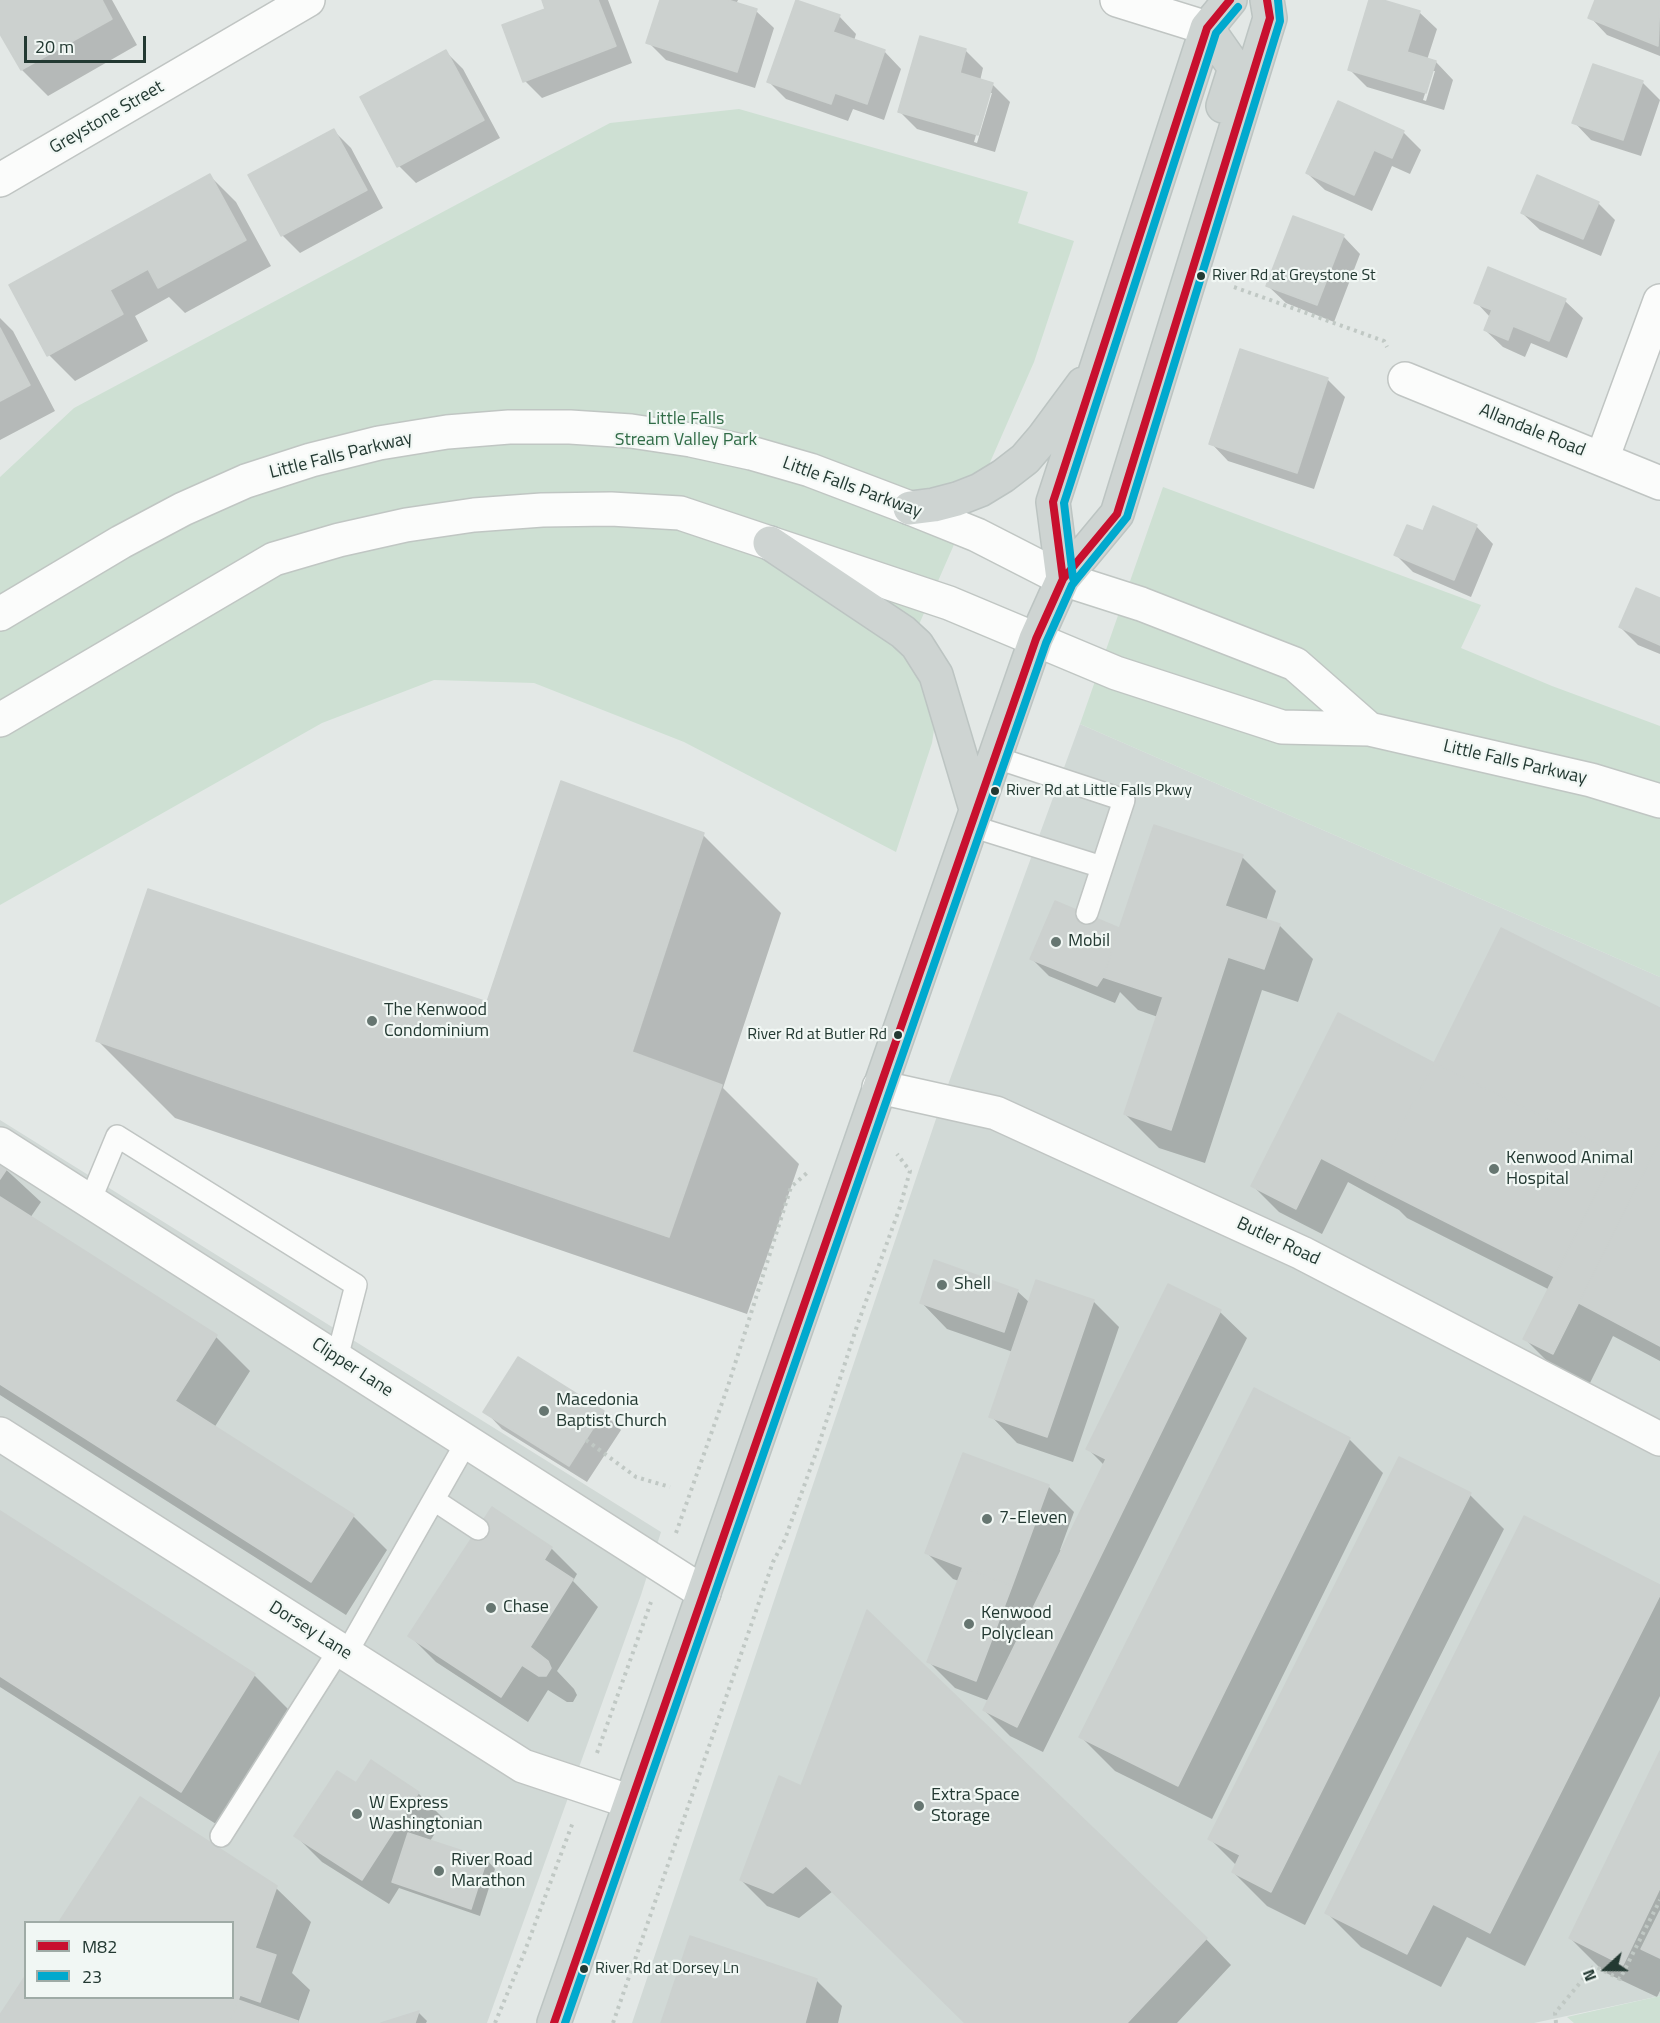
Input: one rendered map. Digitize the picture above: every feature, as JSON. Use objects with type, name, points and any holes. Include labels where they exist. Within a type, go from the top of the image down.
[{"type":"main road","points":[[1063,579],[1053,502],[1207,28],[1230,0]]},
{"type":"main road","points":[[554,2023],[1036,639],[1063,579],[1117,514],[1270,18],[1267,0]]},
{"type":"main road","points":[[1197,260],[1194,200],[1235,68],[1207,28]]},
{"type":"main road","points":[[910,508],[957,499],[980,490],[1003,476],[1024,459],[1043,438],[1100,360]]},
{"type":"main road","points":[[770,543],[903,632],[917,645],[936,675],[974,817]]},
{"type":"street","name":"Greystone Street","points":[[0,180],[308,0]]},
{"type":"street","points":[[1117,0],[1207,28]]},
{"type":"street","points":[[1602,459],[1660,301]]},
{"type":"street","name":"Allandale Road","points":[[1405,379],[1660,483]]},
{"type":"street","name":"Little Falls Parkway","points":[[0,614],[121,542],[183,509],[246,481],[312,460],[379,443],[447,432],[509,427],[570,427],[631,431],[691,440],[751,453],[800,467],[977,535],[1063,579],[1141,604],[1295,664],[1369,729]]},
{"type":"street","name":"Little Falls Parkway","points":[[0,720],[274,559],[351,537],[406,525],[474,515],[542,510],[611,509],[680,513],[949,603],[1116,673],[1282,728],[1369,729],[1591,780],[1660,801]]},
{"type":"street","name":"Butler Road","points":[[879,1087],[996,1113],[1302,1253],[1660,1439]]},
{"type":"street","name":"Clipper Lane","points":[[0,1144],[704,1593]]},
{"type":"street","name":"Dorsey Lane","points":[[0,1434],[523,1766],[631,1802]]},
{"type":"lane","points":[[994,757],[1124,800],[1087,913]]},
{"type":"lane","points":[[974,817],[1102,867]]},
{"type":"lane","points":[[90,1201],[117,1136],[356,1285],[338,1358]]},
{"type":"lane","points":[[221,1836],[343,1652],[467,1441]]},
{"type":"lane","points":[[434,1500],[478,1529]]},
{"type":"path","points":[[1234,286],[1384,341],[1405,379]]},
{"type":"path","points":[[681,1518],[728,1386],[791,1187],[817,1164]]},
{"type":"path","points":[[613,2023],[773,1562],[785,1539],[817,1450],[905,1189]]},
{"type":"path","points":[[586,1440],[636,1477],[670,1487]]},
{"type":"path","points":[[596,1756],[652,1599]]},
{"type":"path","points":[[495,2023],[547,1894]]},
{"type":"path","points":[[1556,2023],[1555,2013],[1594,1966],[1620,1979],[1660,1900]]},
{"type":"shaded area","points":[[1080,724],[1660,977],[1660,1996],[1534,2023],[632,2023],[942,1101]]},
{"type":"shaded area","points":[[0,1120],[661,1532],[641,1595],[487,2023],[0,2023]]},
{"type":"green space","name":"Little Falls Stream Valley Park","points":[[739,109],[1028,192],[1018,223],[1074,241],[1034,362],[910,645],[935,723],[932,743],[896,852],[684,742],[534,683],[434,680],[322,723],[0,905],[0,477],[74,408],[610,123]]},
{"type":"green space","points":[[1163,487],[1481,605],[1461,648],[1552,686],[1660,726],[1660,977],[1080,724]]},
{"type":"green space","points":[[1660,1996],[1660,2023],[1574,2023],[1567,2017]]},
{"type":"building","points":[[0,0],[102,0],[112,19],[21,70],[0,34]]},
{"type":"building","points":[[542,0],[598,0],[616,46],[523,82],[502,25],[545,9]]},
{"type":"building","points":[[660,0],[728,0],[757,9],[737,72],[646,43]]},
{"type":"building","points":[[796,0],[840,15],[833,32],[885,50],[867,104],[835,93],[831,104],[767,82]]},
{"type":"building","points":[[1369,0],[1383,0],[1420,11],[1407,52],[1436,61],[1426,93],[1348,70]]},
{"type":"building","points":[[1595,0],[1660,0],[1658,46],[1588,18]]},
{"type":"building","points":[[920,36],[966,49],[960,73],[993,83],[978,135],[898,112]]},
{"type":"building","points":[[446,50],[484,120],[397,167],[360,97]]},
{"type":"building","points":[[1593,64],[1643,81],[1623,140],[1572,123]]},
{"type":"building","points":[[1338,101],[1404,131],[1392,158],[1374,150],[1354,195],[1306,173]]},
{"type":"building","points":[[334,129],[367,190],[281,236],[248,175]]},
{"type":"building","points":[[210,174],[246,240],[158,288],[148,269],[110,290],[123,314],[47,356],[9,285]]},
{"type":"building","points":[[1537,175],[1599,202],[1583,239],[1521,213]]},
{"type":"building","points":[[1293,216],[1344,235],[1317,305],[1266,286]]},
{"type":"building","points":[[1488,267],[1566,299],[1549,341],[1513,326],[1508,340],[1484,330],[1492,310],[1474,303]]},
{"type":"building","points":[[0,328],[30,385],[0,401]]},
{"type":"building","points":[[1240,349],[1328,378],[1297,473],[1209,444]]},
{"type":"building","points":[[1433,506],[1477,525],[1454,580],[1394,555],[1407,525],[1423,531]]},
{"type":"building","points":[[1636,588],[1660,598],[1660,645],[1619,627]]},
{"type":"building","name":"The Kenwood Condominium","points":[[561,781],[704,833],[632,1052],[722,1085],[669,1237],[96,1041],[148,889],[487,1002]]},
{"type":"building","points":[[1154,825],[1243,855],[1225,906],[1280,924],[1264,969],[1228,957],[1171,1130],[1124,1114],[1163,997],[1103,977]]},
{"type":"building","points":[[1055,901],[1119,928],[1103,977],[1097,986],[1030,959]]},
{"type":"building","points":[[1501,928],[1660,1008],[1660,1140],[1553,1354],[1523,1339],[1616,1153],[1434,1063]]},
{"type":"building","points":[[1338,1013],[1434,1063],[1371,1184],[1321,1158],[1296,1209],[1251,1186]]},
{"type":"building","name":"Kenwood Animal Hospital","points":[[1434,1063],[1616,1153],[1555,1277],[1371,1184]]},
{"type":"building","points":[[1660,1140],[1660,1346],[1579,1303]]},
{"type":"building","points":[[0,1162],[8,1167],[0,1179]]},
{"type":"building","points":[[0,1197],[217,1335],[175,1401],[354,1515],[311,1582],[0,1384]]},
{"type":"building","points":[[934,1260],[1018,1290],[1004,1332],[920,1303]]},
{"type":"building","points":[[1036,1280],[1094,1300],[1047,1437],[989,1417]]},
{"type":"building","points":[[1168,1284],[1221,1310],[1017,1727],[983,1710],[1106,1459],[1086,1449]]},
{"type":"building","name":"Macedonia Baptist Church","points":[[518,1357],[604,1411],[569,1466],[483,1412]]},
{"type":"building","points":[[1254,1388],[1350,1438],[1178,1786],[1079,1737]]},
{"type":"building","name":"7-Eleven","points":[[963,1453],[1049,1485],[1012,1586],[925,1553]]},
{"type":"building","points":[[1399,1457],[1471,1493],[1271,1892],[1232,1872],[1240,1855],[1208,1839]]},
{"type":"building","name":"Chase","points":[[492,1507],[552,1547],[544,1560],[573,1579],[530,1647],[548,1661],[551,1668],[546,1676],[539,1676],[522,1665],[501,1697],[408,1636]]},
{"type":"building","points":[[0,1511],[255,1674],[181,1792],[0,1676]]},
{"type":"building","points":[[1524,1516],[1660,1585],[1660,1595],[1490,1933],[1433,1904],[1407,1954],[1325,1913]]},
{"type":"building","name":"Kenwood Polyclean","points":[[963,1567],[1012,1586],[976,1681],[927,1662]]},
{"type":"building","name":"Extra Space Storage","points":[[867,1610],[1207,1938],[1127,2023],[965,2023],[806,1866],[773,1893],[740,1880],[779,1776],[801,1786]]},
{"type":"building","points":[[1660,1751],[1660,1888],[1623,1965],[1569,1938]]},
{"type":"building","name":"W Express Washingtonian","points":[[371,1760],[419,1792],[362,1880],[294,1836],[337,1771],[356,1783]]},
{"type":"building","points":[[140,1797],[277,1886],[255,1948],[276,1955],[260,2002],[240,1995],[230,2023],[0,2023],[0,2015],[24,1978],[24,1999],[234,1999],[234,1921],[60,1921]]},
{"type":"building","name":"River Road Marathon","points":[[408,1833],[487,1859],[471,1909],[392,1882]]},
{"type":"building","points":[[1660,1911],[1660,1958],[1641,1949]]},
{"type":"building","points":[[690,1936],[817,1979],[805,2023],[661,2023]]},
{"type":"building","points":[[238,2000],[298,2021],[298,2023],[230,2023]]},
{"type":"building","points":[[419,2011],[415,2023],[381,2023]]},
{"type":"transit line","name":"M82","points":[[1050,608],[1063,579],[1053,502],[1207,28],[1230,0]]},
{"type":"transit line","name":"M82","points":[[554,2023],[1036,639],[1063,579],[1117,514],[1270,18],[1267,0]]},
{"type":"transit line","name":"23","points":[[565,2023],[1046,643],[1072,585],[1127,517],[1280,21],[1278,0]]},
{"type":"transit line","name":"23","points":[[1073,578],[1064,503],[1216,33],[1238,7]]},
{"type":"place","name":"River Rd at Greystone St","points":[[1201,276]]},
{"type":"place","name":"River Rd at Little Falls Pkwy","points":[[995,791]]},
{"type":"place","name":"Mobil","points":[[1056,942]]},
{"type":"place","name":"The Kenwood Condominium","points":[[372,1021]]},
{"type":"place","name":"River Rd at Butler Rd","points":[[898,1035]]},
{"type":"place","name":"Kenwood Animal Hospital","points":[[1494,1169]]},
{"type":"place","name":"Shell","points":[[942,1285]]},
{"type":"place","name":"Macedonia Baptist Church","points":[[544,1411]]},
{"type":"place","name":"7-Eleven","points":[[987,1519]]},
{"type":"place","name":"Chase","points":[[491,1608]]},
{"type":"place","name":"Kenwood Polyclean","points":[[969,1624]]},
{"type":"place","name":"Extra Space Storage","points":[[919,1806]]},
{"type":"place","name":"W Express Washingtonian","points":[[357,1814]]},
{"type":"place","name":"River Road Marathon","points":[[439,1871]]},
{"type":"place","name":"River Rd at Dorsey Ln","points":[[584,1969]]}]
